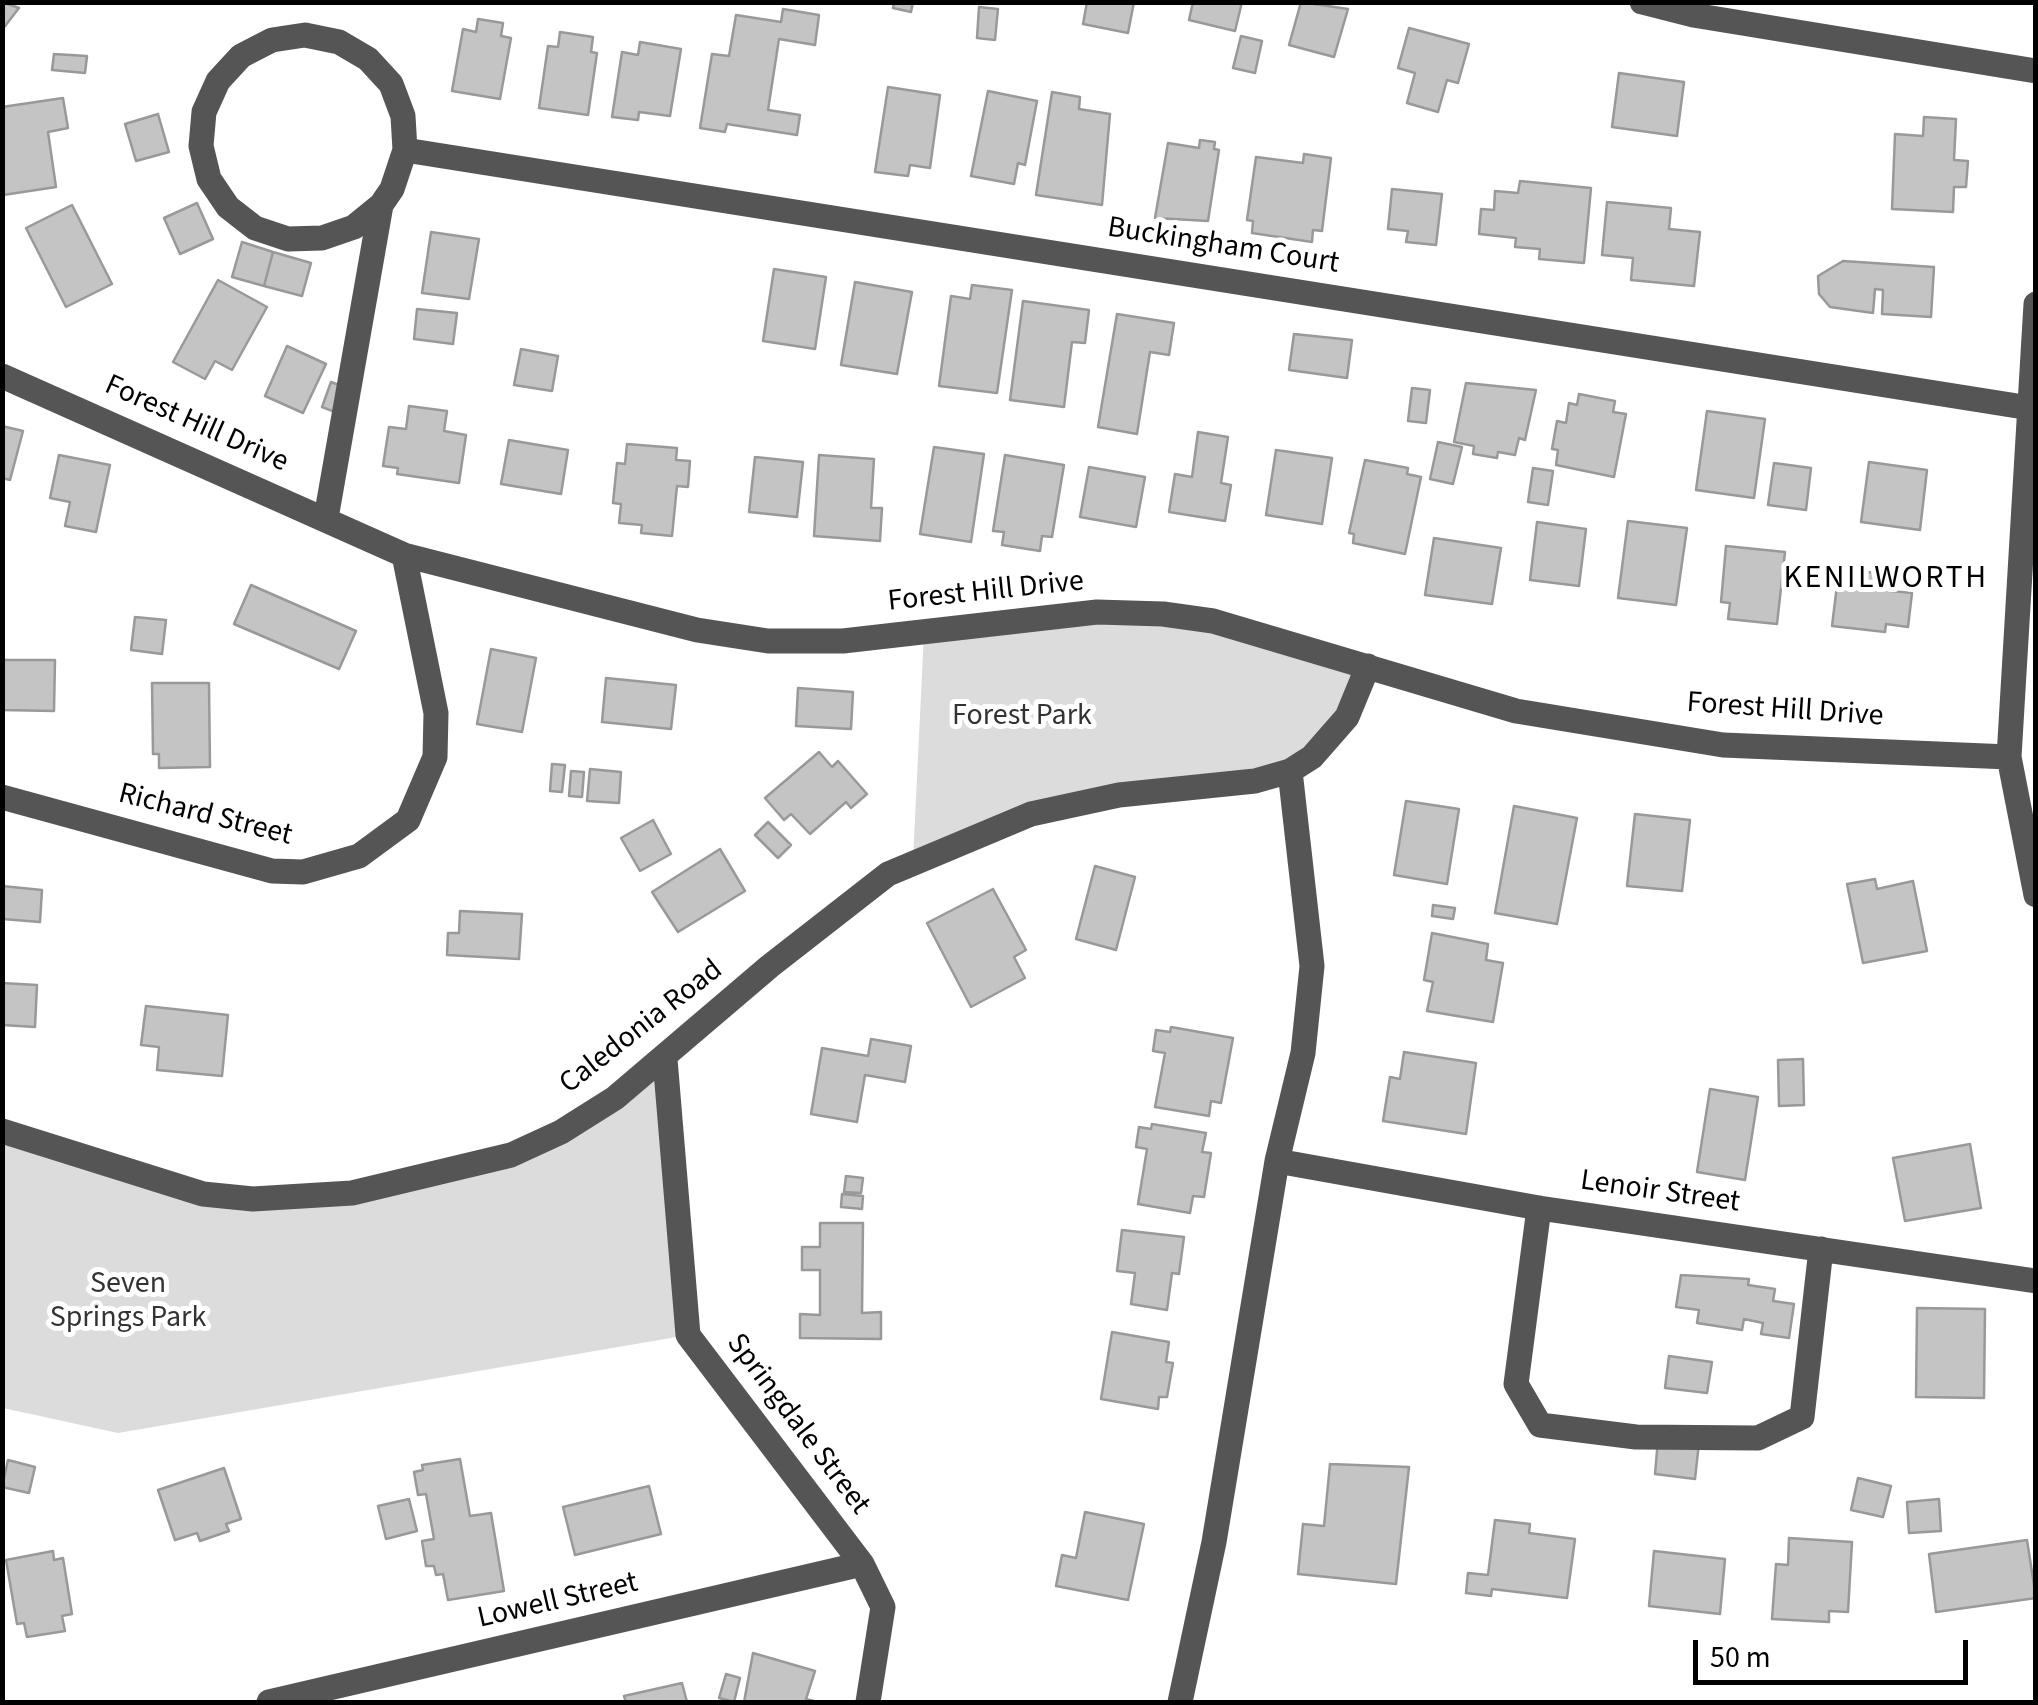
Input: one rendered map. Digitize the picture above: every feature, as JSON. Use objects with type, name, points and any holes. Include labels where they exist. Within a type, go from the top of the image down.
[{"type":"street","points":[[1642,2],[1693,15],[2036,70]]},
{"type":"street","points":[[305,35],[339,42],[368,58],[391,84],[403,116],[405,150],[392,189],[380,205],[354,227],[322,238],[288,239],[255,228],[228,208],[209,178],[201,146],[204,112],[218,81],[241,56],[272,40],[305,35]]},
{"type":"street","name":"Buckingham Court","points":[[405,150],[2030,408]]},
{"type":"street","points":[[326,518],[380,205]]},
{"type":"street","points":[[2036,304],[2030,408],[2028,640],[2009,757],[2036,896]]},
{"type":"street","name":"Forest Hill Drive","points":[[2,376],[404,555],[697,630],[768,641],[843,641],[1097,612],[1163,614],[1213,622],[1516,711],[1722,745],[2009,757]]},
{"type":"street","name":"Richard Street","points":[[2,796],[272,871],[303,872],[359,856],[408,820],[435,756],[436,713],[404,555]]},
{"type":"street","name":"Caledonia Road","points":[[2,1131],[203,1194],[252,1199],[352,1193],[511,1155],[561,1132],[665,1059],[845,905],[913,860],[1031,814],[1119,796],[1255,781],[1290,771],[1312,757],[1346,717],[1368,666]]},
{"type":"street","points":[[1180,1702],[1214,1542],[1278,1161],[1303,1052],[1312,966],[1290,771]]},
{"type":"street","name":"Springdale Street","points":[[665,1059],[688,1335],[862,1564],[883,1606],[868,1702]]},
{"type":"street","name":"Lenoir Street","points":[[1278,1161],[1538,1208],[2036,1281]]},
{"type":"street","points":[[1538,1208],[1516,1384],[1540,1425],[1636,1437],[1758,1438],[1802,1416],[1821,1249]]},
{"type":"street","name":"Lowell Street","points":[[269,1702],[862,1564]]},
{"type":"green space","name":"Forest Park","points":[[1163,614],[1368,666],[1312,757],[1119,795],[913,860],[924,633]]},
{"type":"green space","name":"Seven Springs Park","points":[[665,1059],[688,1335],[118,1433],[3,1408],[2,1131],[253,1199],[511,1155]]},
{"type":"building","points":[[2,2],[19,8],[2,30]]},
{"type":"building","points":[[894,2],[913,2],[911,12],[893,8]]},
{"type":"building","points":[[1087,2],[1134,2],[1128,33],[1083,24]]},
{"type":"building","points":[[1193,2],[1242,2],[1235,31],[1189,20]]},
{"type":"building","points":[[1301,2],[1348,9],[1334,57],[1289,45]]},
{"type":"building","points":[[979,7],[998,9],[995,40],[977,38]]},
{"type":"building","points":[[783,9],[819,15],[815,45],[779,39],[768,110],[800,115],[797,135],[727,124],[725,132],[700,128],[712,54],[729,56],[736,15],[781,22]]},
{"type":"building","points":[[478,19],[503,23],[501,36],[511,38],[500,99],[452,91],[463,29],[476,32]]},
{"type":"building","points":[[1409,28],[1469,44],[1458,83],[1447,80],[1438,112],[1407,103],[1415,73],[1398,68]]},
{"type":"building","points":[[560,32],[593,37],[591,52],[597,53],[588,115],[539,108],[548,46],[558,47]]},
{"type":"building","points":[[1241,36],[1262,41],[1255,73],[1233,68]]},
{"type":"building","points":[[640,42],[681,49],[670,116],[639,112],[638,120],[612,117],[622,52],[638,55]]},
{"type":"building","points":[[54,54],[87,56],[85,73],[52,70]]},
{"type":"building","points":[[1619,73],[1684,82],[1677,136],[1612,127]]},
{"type":"building","points":[[888,87],[940,95],[930,168],[910,165],[908,176],[875,172]]},
{"type":"building","points":[[988,91],[1037,101],[1025,165],[1018,163],[1014,184],[971,176]]},
{"type":"building","points":[[1052,92],[1080,97],[1079,109],[1110,114],[1102,205],[1036,195]]},
{"type":"building","points":[[63,98],[68,128],[48,132],[56,187],[3,195],[2,107]]},
{"type":"building","points":[[158,114],[169,152],[136,161],[125,124]]},
{"type":"building","points":[[1924,117],[1956,119],[1954,160],[1968,161],[1966,187],[1954,187],[1953,212],[1892,209],[1895,134],[1923,136]]},
{"type":"building","points":[[1200,140],[1215,142],[1214,149],[1219,150],[1208,221],[1155,218],[1168,143],[1199,148]]},
{"type":"building","points":[[1304,154],[1331,158],[1322,231],[1313,230],[1312,242],[1252,233],[1253,221],[1247,220],[1256,157],[1303,163]]},
{"type":"building","points":[[1520,181],[1591,188],[1584,263],[1539,259],[1540,249],[1515,247],[1516,238],[1479,234],[1481,209],[1494,210],[1495,191],[1518,193]]},
{"type":"building","points":[[1392,189],[1442,194],[1436,245],[1406,242],[1408,231],[1388,229]]},
{"type":"building","points":[[1607,202],[1671,208],[1669,229],[1700,232],[1694,286],[1631,280],[1633,258],[1602,255]]},
{"type":"building","points":[[197,203],[213,239],[180,254],[164,218]]},
{"type":"building","points":[[72,205],[112,284],[66,307],[26,228]]},
{"type":"building","points":[[431,232],[479,239],[469,299],[422,293]]},
{"type":"building","points":[[242,242],[273,252],[264,286],[232,277]]},
{"type":"building","points":[[273,252],[311,263],[302,296],[264,286]]},
{"type":"building","points":[[1843,261],[1934,267],[1931,317],[1882,314],[1883,290],[1875,289],[1873,313],[1830,307],[1819,294],[1818,276]]},
{"type":"building","points":[[774,269],[826,277],[815,349],[763,341]]},
{"type":"building","points":[[218,280],[267,307],[232,370],[215,361],[205,379],[173,362]]},
{"type":"building","points":[[855,282],[912,292],[897,374],[841,365]]},
{"type":"building","points":[[972,285],[1012,290],[997,393],[939,386],[951,296],[970,299]]},
{"type":"building","points":[[1023,301],[1089,310],[1085,343],[1072,342],[1064,407],[1010,400]]},
{"type":"building","points":[[417,309],[457,313],[453,344],[414,339]]},
{"type":"building","points":[[1117,314],[1174,323],[1169,355],[1150,352],[1137,434],[1098,427]]},
{"type":"building","points":[[1294,334],[1352,340],[1347,378],[1289,370]]},
{"type":"building","points":[[287,346],[326,364],[303,413],[265,396]]},
{"type":"building","points":[[521,349],[558,356],[552,391],[514,385]]},
{"type":"building","points":[[331,382],[344,387],[335,412],[322,407]]},
{"type":"building","points":[[1466,383],[1536,390],[1525,440],[1519,438],[1515,455],[1498,452],[1497,458],[1473,454],[1474,446],[1454,442]]},
{"type":"building","points":[[1412,388],[1430,390],[1426,423],[1408,421]]},
{"type":"building","points":[[1579,394],[1615,401],[1613,412],[1626,414],[1614,477],[1556,465],[1558,450],[1552,449],[1557,421],[1566,423],[1569,403],[1577,405]]},
{"type":"building","points":[[409,406],[447,411],[444,431],[466,435],[459,483],[397,474],[398,468],[383,466],[389,427],[406,429]]},
{"type":"building","points":[[1707,411],[1765,419],[1754,498],[1696,490]]},
{"type":"building","points":[[2,426],[23,431],[10,480],[2,478]]},
{"type":"building","points":[[1198,432],[1228,437],[1221,483],[1231,485],[1225,521],[1169,512],[1175,474],[1192,477]]},
{"type":"building","points":[[509,440],[568,450],[561,494],[501,484]]},
{"type":"building","points":[[1438,442],[1462,447],[1453,484],[1430,479]]},
{"type":"building","points":[[627,444],[677,448],[676,460],[690,461],[688,487],[677,486],[672,536],[641,533],[642,525],[619,523],[621,504],[613,503],[617,463],[625,464]]},
{"type":"building","points":[[934,447],[984,454],[971,542],[920,534]]},
{"type":"building","points":[[1276,450],[1332,458],[1322,524],[1266,515]]},
{"type":"building","points":[[59,455],[110,465],[96,532],[65,526],[70,502],[50,498]]},
{"type":"building","points":[[819,455],[874,459],[871,508],[882,508],[880,541],[814,536]]},
{"type":"building","points":[[1005,455],[1064,465],[1052,537],[1042,536],[1040,551],[1002,545],[1004,532],[993,531]]},
{"type":"building","points":[[755,457],[803,462],[797,517],[749,512]]},
{"type":"building","points":[[1365,460],[1408,468],[1407,474],[1421,477],[1405,554],[1353,543],[1354,534],[1349,533]]},
{"type":"building","points":[[1869,462],[1927,470],[1920,530],[1861,522]]},
{"type":"building","points":[[1774,463],[1811,468],[1806,510],[1768,505]]},
{"type":"building","points":[[1089,467],[1145,477],[1136,527],[1080,517]]},
{"type":"building","points":[[1533,468],[1553,471],[1548,505],[1528,502]]},
{"type":"building","points":[[1628,521],[1687,528],[1676,605],[1618,598]]},
{"type":"building","points":[[1537,522],[1586,529],[1579,586],[1530,580]]},
{"type":"building","points":[[1434,538],[1501,548],[1492,604],[1425,595]]},
{"type":"building","points":[[1726,546],[1785,552],[1777,624],[1728,619],[1730,603],[1721,602]]},
{"type":"building","points":[[1839,569],[1876,573],[1875,582],[1891,585],[1891,591],[1912,593],[1908,627],[1886,624],[1885,632],[1832,626]]},
{"type":"building","points":[[251,585],[356,631],[339,669],[234,624]]},
{"type":"building","points":[[135,617],[166,620],[162,654],[131,650]]},
{"type":"building","points":[[491,649],[536,658],[522,732],[477,724]]},
{"type":"building","points":[[2,660],[55,660],[54,711],[2,710]]},
{"type":"building","points":[[606,678],[676,685],[671,729],[602,722]]},
{"type":"building","points":[[152,683],[209,683],[210,767],[159,768],[159,754],[153,754]]},
{"type":"building","points":[[798,688],[853,692],[851,729],[796,726]]},
{"type":"building","points":[[819,752],[832,767],[838,761],[867,794],[851,808],[846,802],[810,834],[791,814],[784,820],[765,798]]},
{"type":"building","points":[[552,764],[565,765],[562,792],[550,791]]},
{"type":"building","points":[[590,769],[621,772],[619,803],[587,801]]},
{"type":"building","points":[[571,771],[584,772],[582,797],[569,796]]},
{"type":"building","points":[[1406,801],[1459,809],[1447,884],[1394,875]]},
{"type":"building","points":[[1514,806],[1577,818],[1557,924],[1495,913]]},
{"type":"building","points":[[1635,814],[1690,820],[1682,891],[1627,886]]},
{"type":"building","points":[[653,820],[671,854],[640,871],[621,838]]},
{"type":"building","points":[[768,822],[791,845],[778,858],[755,835]]},
{"type":"building","points":[[720,849],[745,891],[678,932],[652,892]]},
{"type":"building","points":[[1095,866],[1135,877],[1116,950],[1076,939]]},
{"type":"building","points":[[1875,879],[1877,889],[1913,881],[1927,951],[1863,963],[1847,884]]},
{"type":"building","points":[[2,886],[42,890],[40,922],[2,919]]},
{"type":"building","points":[[993,889],[1026,950],[1014,957],[1025,978],[971,1007],[927,923]]},
{"type":"building","points":[[1433,905],[1455,908],[1453,919],[1432,916]]},
{"type":"building","points":[[460,911],[522,914],[519,959],[447,955],[448,933],[459,933]]},
{"type":"building","points":[[1432,933],[1488,944],[1486,960],[1503,963],[1493,1022],[1427,1011],[1433,982],[1424,980]]},
{"type":"building","points":[[2,983],[37,985],[35,1027],[2,1025]]},
{"type":"building","points":[[146,1006],[228,1015],[222,1076],[157,1070],[159,1047],[141,1045]]},
{"type":"building","points":[[1171,1027],[1233,1038],[1221,1103],[1211,1101],[1209,1116],[1155,1107],[1165,1053],[1153,1051],[1156,1030],[1170,1032]]},
{"type":"building","points":[[871,1039],[911,1046],[905,1082],[865,1075],[857,1122],[811,1114],[822,1048],[868,1056]]},
{"type":"building","points":[[1404,1052],[1476,1063],[1466,1134],[1383,1121],[1390,1077],[1400,1079]]},
{"type":"building","points":[[1803,1059],[1804,1105],[1779,1106],[1778,1060]]},
{"type":"building","points":[[1710,1089],[1758,1097],[1745,1180],[1697,1172]]},
{"type":"building","points":[[1152,1124],[1206,1133],[1202,1152],[1211,1153],[1204,1197],[1193,1196],[1190,1213],[1138,1204],[1147,1149],[1136,1147],[1139,1127],[1151,1129]]},
{"type":"building","points":[[1970,1144],[1981,1208],[1905,1221],[1893,1158]]},
{"type":"building","points":[[846,1176],[863,1178],[861,1193],[844,1192]]},
{"type":"building","points":[[842,1194],[863,1196],[862,1209],[841,1207]]},
{"type":"building","points":[[820,1223],[863,1223],[862,1313],[881,1312],[881,1339],[800,1338],[800,1314],[820,1315],[820,1270],[802,1270],[802,1247],[820,1247]]},
{"type":"building","points":[[1122,1230],[1184,1237],[1179,1274],[1172,1273],[1167,1310],[1131,1304],[1135,1273],[1117,1271]]},
{"type":"building","points":[[1681,1275],[1749,1279],[1748,1285],[1775,1289],[1773,1301],[1794,1304],[1789,1338],[1761,1334],[1763,1323],[1744,1319],[1742,1330],[1697,1323],[1699,1310],[1676,1307]]},
{"type":"building","points":[[1917,1308],[1985,1309],[1984,1398],[1916,1397]]},
{"type":"building","points":[[1112,1332],[1169,1342],[1166,1362],[1173,1363],[1167,1397],[1159,1397],[1158,1409],[1101,1399]]},
{"type":"building","points":[[1669,1356],[1712,1362],[1707,1393],[1665,1388]]},
{"type":"building","points":[[1658,1439],[1699,1443],[1695,1479],[1655,1474]]},
{"type":"building","points":[[460,1459],[470,1516],[491,1513],[504,1591],[448,1600],[443,1574],[436,1575],[434,1566],[426,1566],[422,1541],[434,1539],[426,1494],[418,1495],[414,1472],[423,1470],[422,1465]]},
{"type":"building","points":[[8,1460],[35,1467],[29,1493],[2,1487]]},
{"type":"building","points":[[1330,1464],[1409,1467],[1396,1584],[1298,1574],[1303,1524],[1324,1526]]},
{"type":"building","points":[[224,1468],[241,1519],[226,1524],[229,1531],[200,1541],[197,1533],[175,1540],[158,1490]]},
{"type":"building","points":[[1858,1478],[1891,1486],[1883,1517],[1851,1510]]},
{"type":"building","points":[[649,1486],[661,1534],[575,1555],[563,1507]]},
{"type":"building","points":[[409,1499],[417,1531],[386,1539],[378,1506]]},
{"type":"building","points":[[1939,1499],[1941,1531],[1909,1533],[1907,1502]]},
{"type":"building","points":[[1085,1512],[1144,1524],[1128,1600],[1056,1586],[1062,1555],[1076,1558]]},
{"type":"building","points":[[1495,1520],[1530,1524],[1529,1533],[1575,1539],[1567,1598],[1492,1589],[1491,1596],[1466,1593],[1468,1573],[1488,1575]]},
{"type":"building","points":[[1789,1538],[1852,1542],[1848,1612],[1829,1611],[1829,1622],[1772,1619],[1776,1564],[1788,1565]]},
{"type":"building","points":[[2027,1540],[2036,1598],[1936,1612],[1929,1554]]},
{"type":"building","points":[[53,1551],[54,1560],[63,1558],[72,1614],[62,1616],[65,1631],[27,1637],[24,1623],[17,1624],[6,1560]]},
{"type":"building","points":[[1654,1551],[1725,1559],[1720,1614],[1649,1606]]},
{"type":"building","points":[[753,1653],[815,1671],[806,1699],[818,1702],[744,1702]]},
{"type":"building","points":[[726,1674],[740,1678],[734,1702],[719,1698]]},
{"type":"building","points":[[682,1683],[687,1702],[626,1702],[624,1696]]},
{"type":"district","name":"KENILWORTH","points":[[1886,580]]}]
